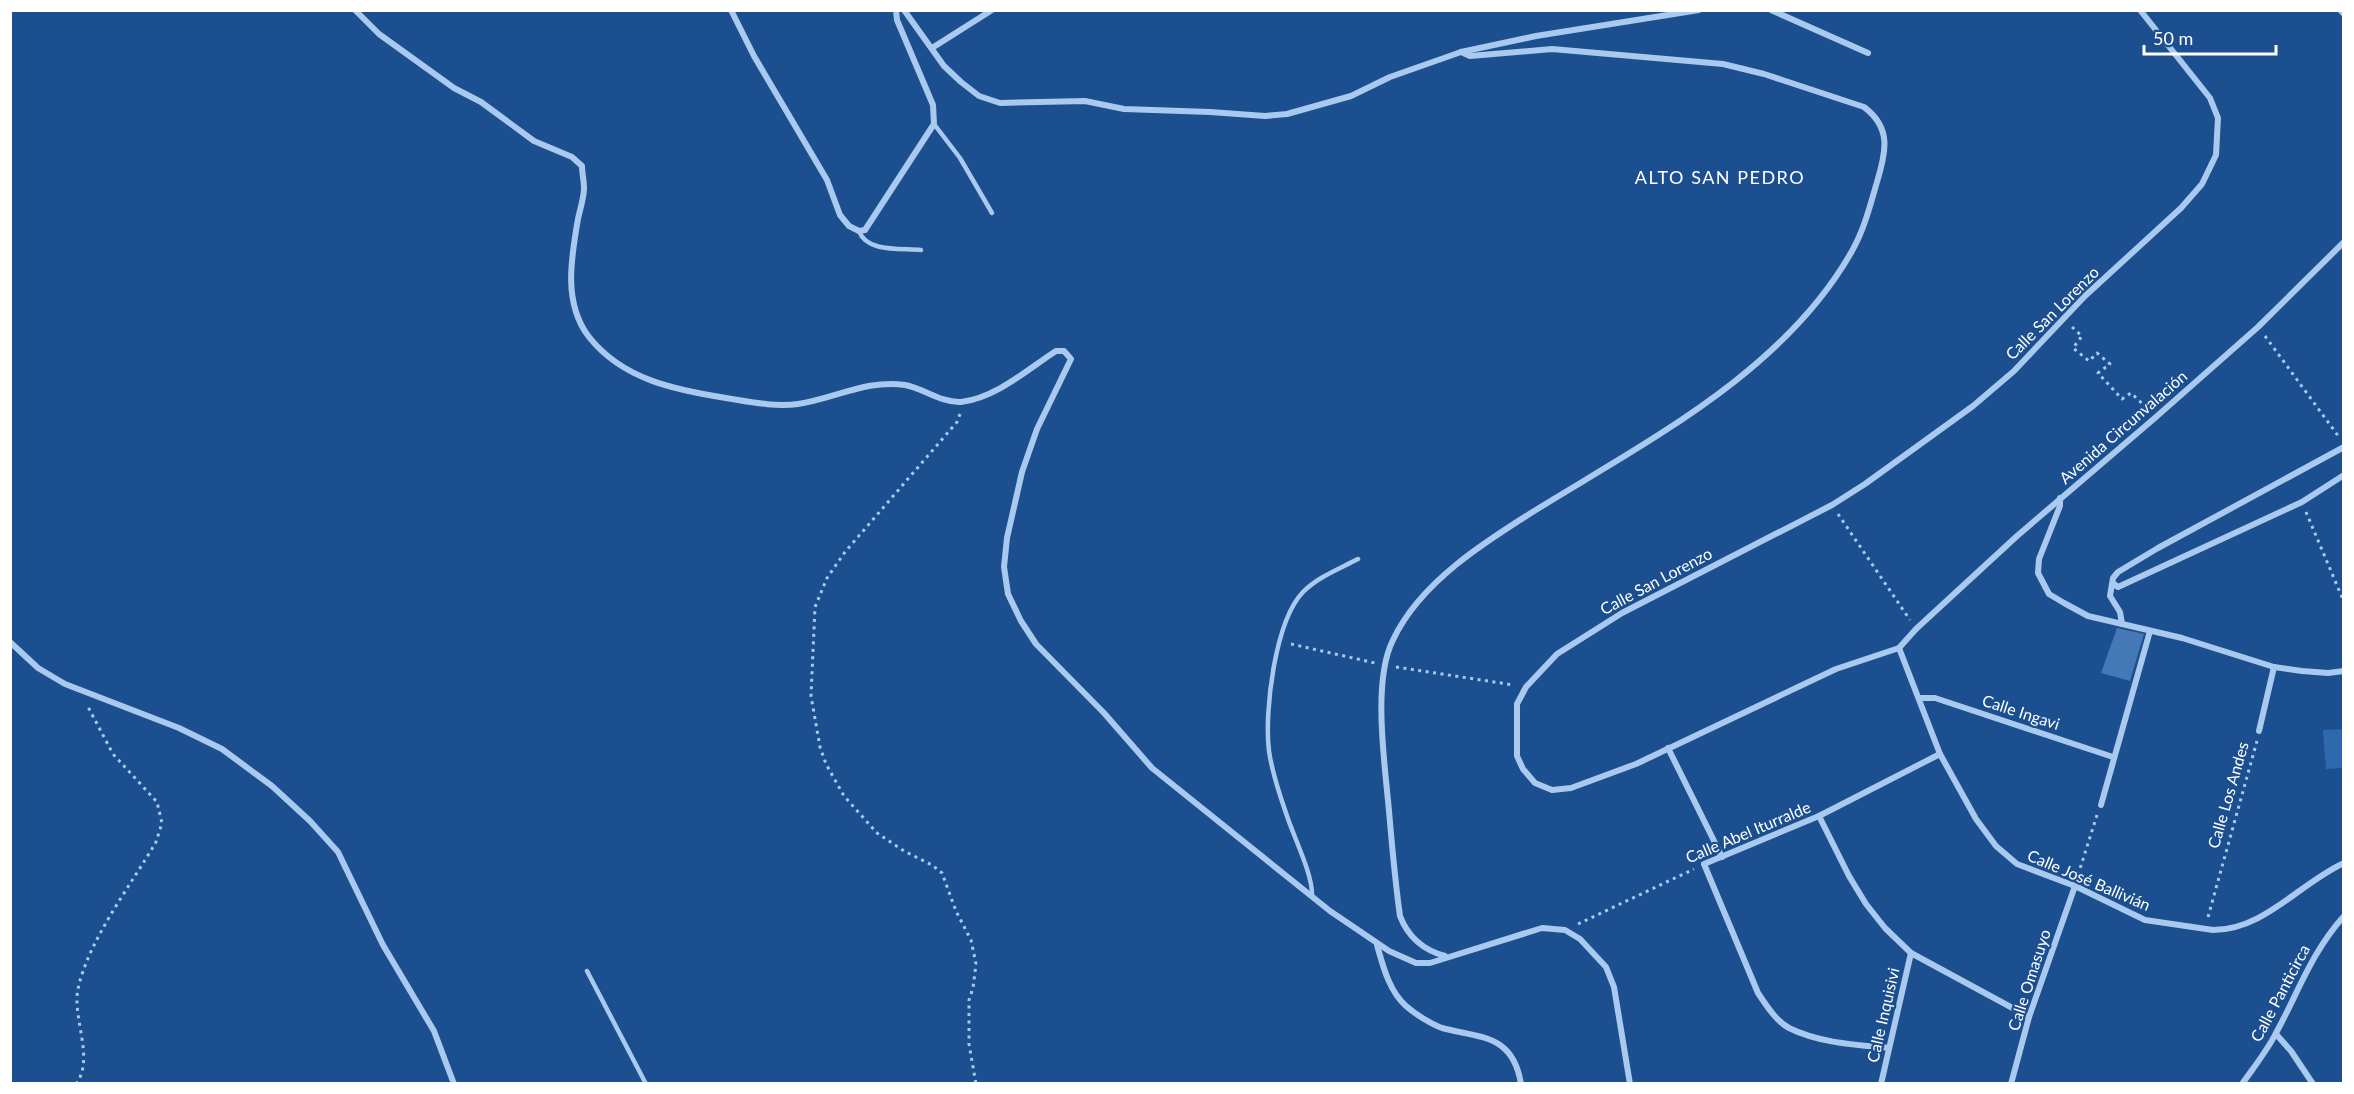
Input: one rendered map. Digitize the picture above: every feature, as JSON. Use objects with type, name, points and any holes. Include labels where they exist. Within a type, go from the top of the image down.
[{"type":"street","points":[[355,10],[379,34],[454,88],[481,102],[534,141],[572,157],[582,166],[584,189],[573,244],[570,280],[574,305],[589,336],[608,355],[653,383],[676,390],[768,405],[799,404],[862,386],[905,385],[960,402],[980,397],[1002,387],[1056,351],[1064,351],[1071,359],[1037,429],[1015,494],[1004,567],[1008,594],[1021,621],[1036,644],[1104,713],[1152,768],[1376,944],[1416,963],[1430,963],[1446,956],[1542,928],[1565,930],[1580,939],[1606,967],[1614,987],[1630,1083]]},
{"type":"street","points":[[731,10],[754,56],[827,180],[840,215],[849,226],[859,231],[865,230],[934,124],[933,105],[897,20],[896,10]]},
{"type":"street","points":[[904,10],[944,66],[979,96],[1000,103],[1085,101],[1124,109],[1210,112],[1265,117],[1287,114],[1351,96],[1390,76],[1461,52],[1536,36],[1700,10]]},
{"type":"street","points":[[932,48],[992,10]]},
{"type":"street","points":[[1771,10],[1869,53]]},
{"type":"street","name":"Calle San Lorenzo","points":[[2060,498],[1916,629],[1899,648],[1836,669],[1636,764],[1571,788],[1552,790],[1544,787],[1535,783],[1523,769],[1517,756],[1517,704],[1526,687],[1557,654],[1614,618],[1832,505],[1866,484],[1973,406],[2014,371],[2065,320],[2085,296],[2181,208],[2202,184],[2216,155],[2218,118],[2210,98],[2140,10]]},
{"type":"street","points":[[2340,10],[2343,14]]},
{"type":"street","points":[[1446,956],[1431,952],[1416,941],[1405,929],[1400,916],[1383,745],[1383,665],[1392,640],[1417,602],[1484,543],[1673,426],[1723,390],[1787,336],[1822,296],[1852,251],[1866,221],[1879,177],[1885,144],[1882,126],[1874,114],[1864,107],[1723,64],[1552,49],[1470,56],[1461,52]]},
{"type":"street","name":"Avenida Circunvalación","points":[[2343,242],[2258,327],[2157,417],[2060,498],[2060,506],[2039,559],[2038,573],[2049,594],[2088,616],[2182,638],[2274,667],[2311,672],[2343,671]]},
{"type":"street","points":[[2122,624],[2120,612],[2110,596],[2110,590],[2114,584],[2113,578],[2127,565],[2343,445]]},
{"type":"street","points":[[2114,584],[2118,587],[2302,502],[2343,475]]},
{"type":"street","points":[[2101,805],[2150,631]]},
{"type":"street","points":[[10,642],[38,668],[81,690],[179,728],[222,750],[272,786],[310,821],[338,852],[383,945],[434,1031],[454,1083]]},
{"type":"street","name":"Calle José Ballivián","points":[[1899,648],[1940,754],[1976,819],[1996,846],[2017,864],[2075,886],[2145,920],[2223,930],[2255,919],[2285,903],[2306,884],[2343,863]]},
{"type":"street","name":"Calle Los Andes","points":[[2259,731],[2274,667]]},
{"type":"street","name":"Calle Ingavi","points":[[1919,698],[1935,698],[2113,757]]},
{"type":"street","points":[[1668,748],[1722,857]]},
{"type":"street","name":"Calle Abel Iturralde","points":[[1704,864],[1819,816],[1940,754]]},
{"type":"street","points":[[1819,816],[1849,876],[1866,904],[1885,928],[1911,953],[2029,1017]]},
{"type":"street","points":[[1704,864],[1758,993],[1768,1009],[1788,1027],[1809,1035],[1843,1043],[1889,1048]]},
{"type":"street","name":"Calle Omasuyo","points":[[2011,1083],[2029,1017],[2075,886]]},
{"type":"street","name":"Calle Panticirca","points":[[2242,1083],[2276,1034],[2306,969],[2343,916]]},
{"type":"street","points":[[1376,944],[1387,978],[1405,1005],[1439,1027],[1487,1037],[1504,1047],[1518,1069],[1521,1083]]},
{"type":"street","name":"Calle Inquisivi","points":[[1881,1083],[1911,953]]},
{"type":"street","points":[[2276,1034],[2313,1083]]},
{"type":"lane","points":[[934,124],[960,158],[992,213]]},
{"type":"lane","points":[[859,231],[863,239],[871,245],[921,250]]},
{"type":"lane","points":[[1312,896],[1311,883],[1286,815],[1269,752],[1270,693],[1288,613],[1302,593],[1313,583],[1358,559]]},
{"type":"lane","points":[[587,971],[646,1083]]},
{"type":"path","points":[[2065,320],[2082,336],[2073,348],[2089,361],[2097,353],[2110,364],[2098,373],[2122,399],[2131,393],[2157,417]]},
{"type":"path","points":[[2258,327],[2343,445]]},
{"type":"path","points":[[960,402],[957,422],[845,552],[826,578],[815,607],[811,696],[815,730],[820,747],[826,764],[844,796],[877,833],[942,873],[956,911],[971,940],[976,964],[969,1000],[969,1044],[975,1083]]},
{"type":"path","points":[[2302,502],[2343,602]]},
{"type":"path","points":[[1832,505],[1916,629]]},
{"type":"path","points":[[1280,642],[1383,665],[1526,687]]},
{"type":"path","points":[[76,1083],[84,1066],[76,1000],[80,978],[92,948],[156,842],[162,823],[157,802],[113,754],[81,690]]},
{"type":"path","name":"Calle Los Andes","points":[[2204,929],[2259,731]]},
{"type":"path","points":[[2075,886],[2101,805]]},
{"type":"path","name":"Calle Abel Iturralde","points":[[1565,930],[1704,864]]},
{"type":"shaded area","points":[[2343,729],[2343,768],[2326,769],[2323,730]]},
{"type":"building","points":[[2117,628],[2144,634],[2130,681],[2101,673]]},
{"type":"district","name":"ALTO SAN PEDRO","points":[[1720,178]]}]
